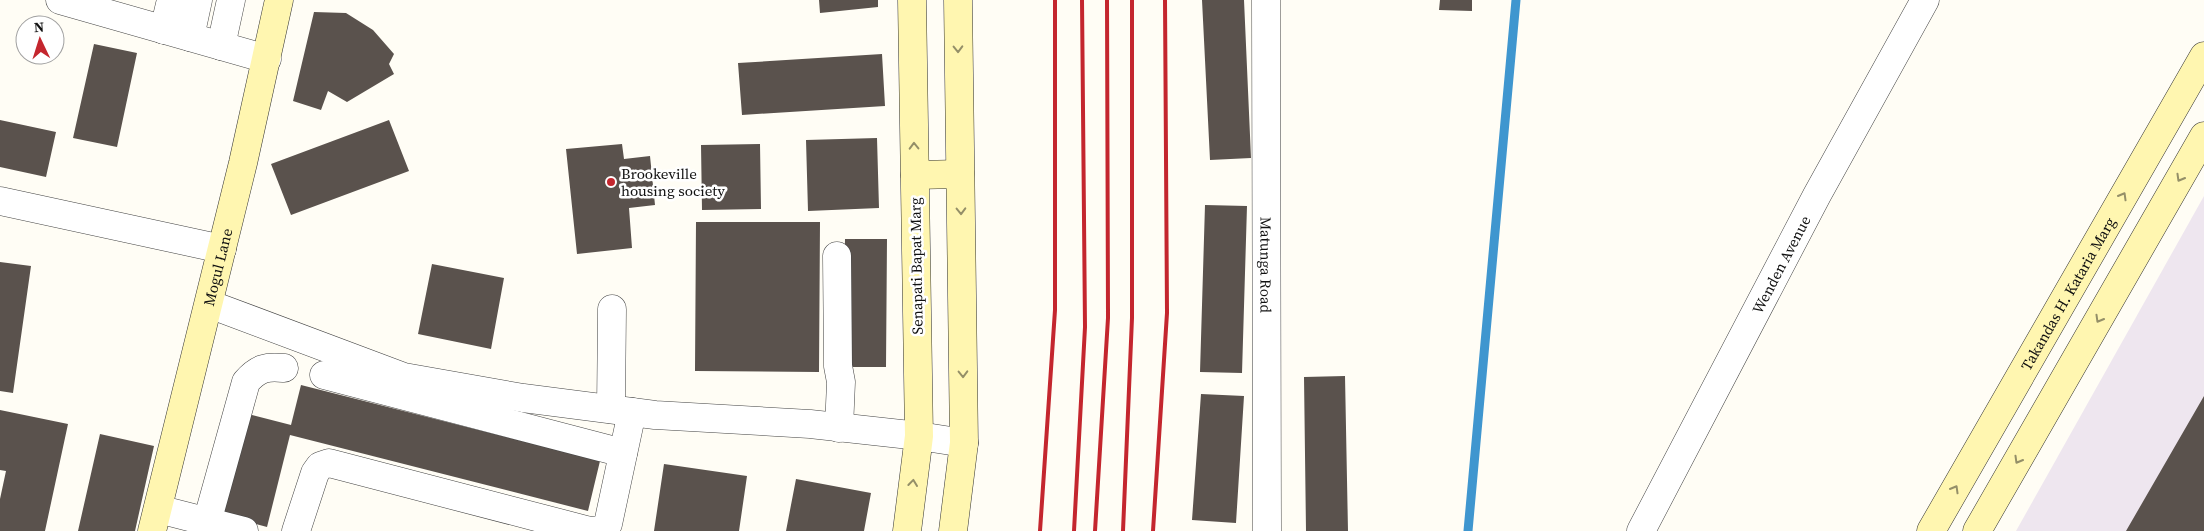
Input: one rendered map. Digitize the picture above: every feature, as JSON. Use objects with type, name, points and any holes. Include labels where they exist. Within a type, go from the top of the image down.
[{"type":"main road","name":"Mogul Lane","points":[[155,520],[209,304],[267,59],[279,0]]},
{"type":"main road","name":"Senapati Bapat Marg","points":[[907,531],[920,436],[912,0]]},
{"type":"main road","points":[[953,531],[964,443],[958,0]]},
{"type":"main road","name":"Takandas H. Kataria Marg","points":[[1931,531],[2204,56]]},
{"type":"main road","points":[[1977,531],[2204,136]]},
{"type":"main road","points":[[915,175],[960,174]]},
{"type":"street","points":[[60,0],[110,7],[164,30],[267,59]]},
{"type":"street","points":[[164,30],[171,0]]},
{"type":"street","points":[[190,37],[198,0]]},
{"type":"street","points":[[221,46],[231,0]]},
{"type":"street","name":"Matunga Road","points":[[1266,0],[1267,531]]},
{"type":"street","name":"Wenden Avenue","points":[[1640,531],[1817,194],[1925,0]]},
{"type":"street","points":[[0,201],[222,249]]},
{"type":"street","points":[[837,256],[838,366],[841,382],[839,428]]},
{"type":"street","points":[[209,304],[404,377],[523,398],[622,410],[839,428],[920,436],[964,443]]},
{"type":"street","points":[[296,531],[314,473],[320,466],[329,463],[590,531],[601,530],[608,524],[623,453],[622,410],[612,309]]},
{"type":"street","points":[[206,522],[246,382],[256,370],[268,367],[284,368]]},
{"type":"street","points":[[324,375],[623,453]]},
{"type":"street","points":[[155,520],[206,522],[244,531]]},
{"type":"shaded area","points":[[2204,196],[2204,531],[2016,531]]},
{"type":"building","points":[[819,0],[878,0],[878,7],[820,13]]},
{"type":"building","points":[[1202,0],[1244,0],[1251,158],[1210,160]]},
{"type":"building","points":[[1440,0],[1472,0],[1472,11],[1439,10]]},
{"type":"building","points":[[314,12],[346,13],[373,30],[394,54],[389,64],[394,74],[347,102],[328,91],[321,110],[293,101]]},
{"type":"building","points":[[94,44],[137,53],[117,147],[73,138]]},
{"type":"building","points":[[882,54],[885,106],[742,115],[738,63]]},
{"type":"building","points":[[0,120],[56,132],[46,177],[0,167]]},
{"type":"building","points":[[389,120],[409,171],[291,215],[271,164]]},
{"type":"building","points":[[877,138],[879,208],[808,211],[806,140]]},
{"type":"building","name":"Brookeville housing society","points":[[622,144],[624,159],[650,156],[655,205],[629,208],[632,248],[577,254],[566,149]]},
{"type":"building","points":[[760,144],[761,209],[702,210],[701,145]]},
{"type":"building","points":[[1205,205],[1247,206],[1242,373],[1200,372]]},
{"type":"building","points":[[696,222],[820,222],[819,372],[695,371]]},
{"type":"building","points":[[845,239],[887,239],[886,367],[843,367]]},
{"type":"building","points":[[0,262],[31,266],[13,393],[0,391]]},
{"type":"building","points":[[432,264],[504,278],[491,349],[418,334]]},
{"type":"building","points":[[1345,376],[1348,531],[1306,531],[1304,377]]},
{"type":"building","points":[[301,385],[600,461],[588,511],[290,435],[267,527],[222,515],[248,414],[291,425]]},
{"type":"building","points":[[1201,394],[1244,396],[1236,523],[1192,520]]},
{"type":"building","points":[[2204,396],[2204,531],[2126,531]]},
{"type":"building","points":[[0,410],[68,424],[45,531],[0,531],[0,499],[6,471],[0,470]]},
{"type":"building","points":[[100,434],[154,446],[135,531],[78,531]]},
{"type":"building","points":[[664,464],[747,476],[739,531],[654,531]]},
{"type":"building","points":[[796,479],[871,493],[864,531],[786,531]]},
{"type":"waterway","points":[[1468,531],[1516,0]]},
{"type":"railway","points":[[1040,531],[1055,310],[1055,0]]},
{"type":"railway","points":[[1074,531],[1085,327],[1082,0]]},
{"type":"railway","points":[[1095,531],[1108,318],[1107,0]]},
{"type":"railway","points":[[1123,531],[1132,318],[1132,0]]},
{"type":"railway","points":[[1153,531],[1167,313],[1165,0]]},
{"type":"place","name":"Brookeville housing society","points":[[611,182]]}]
